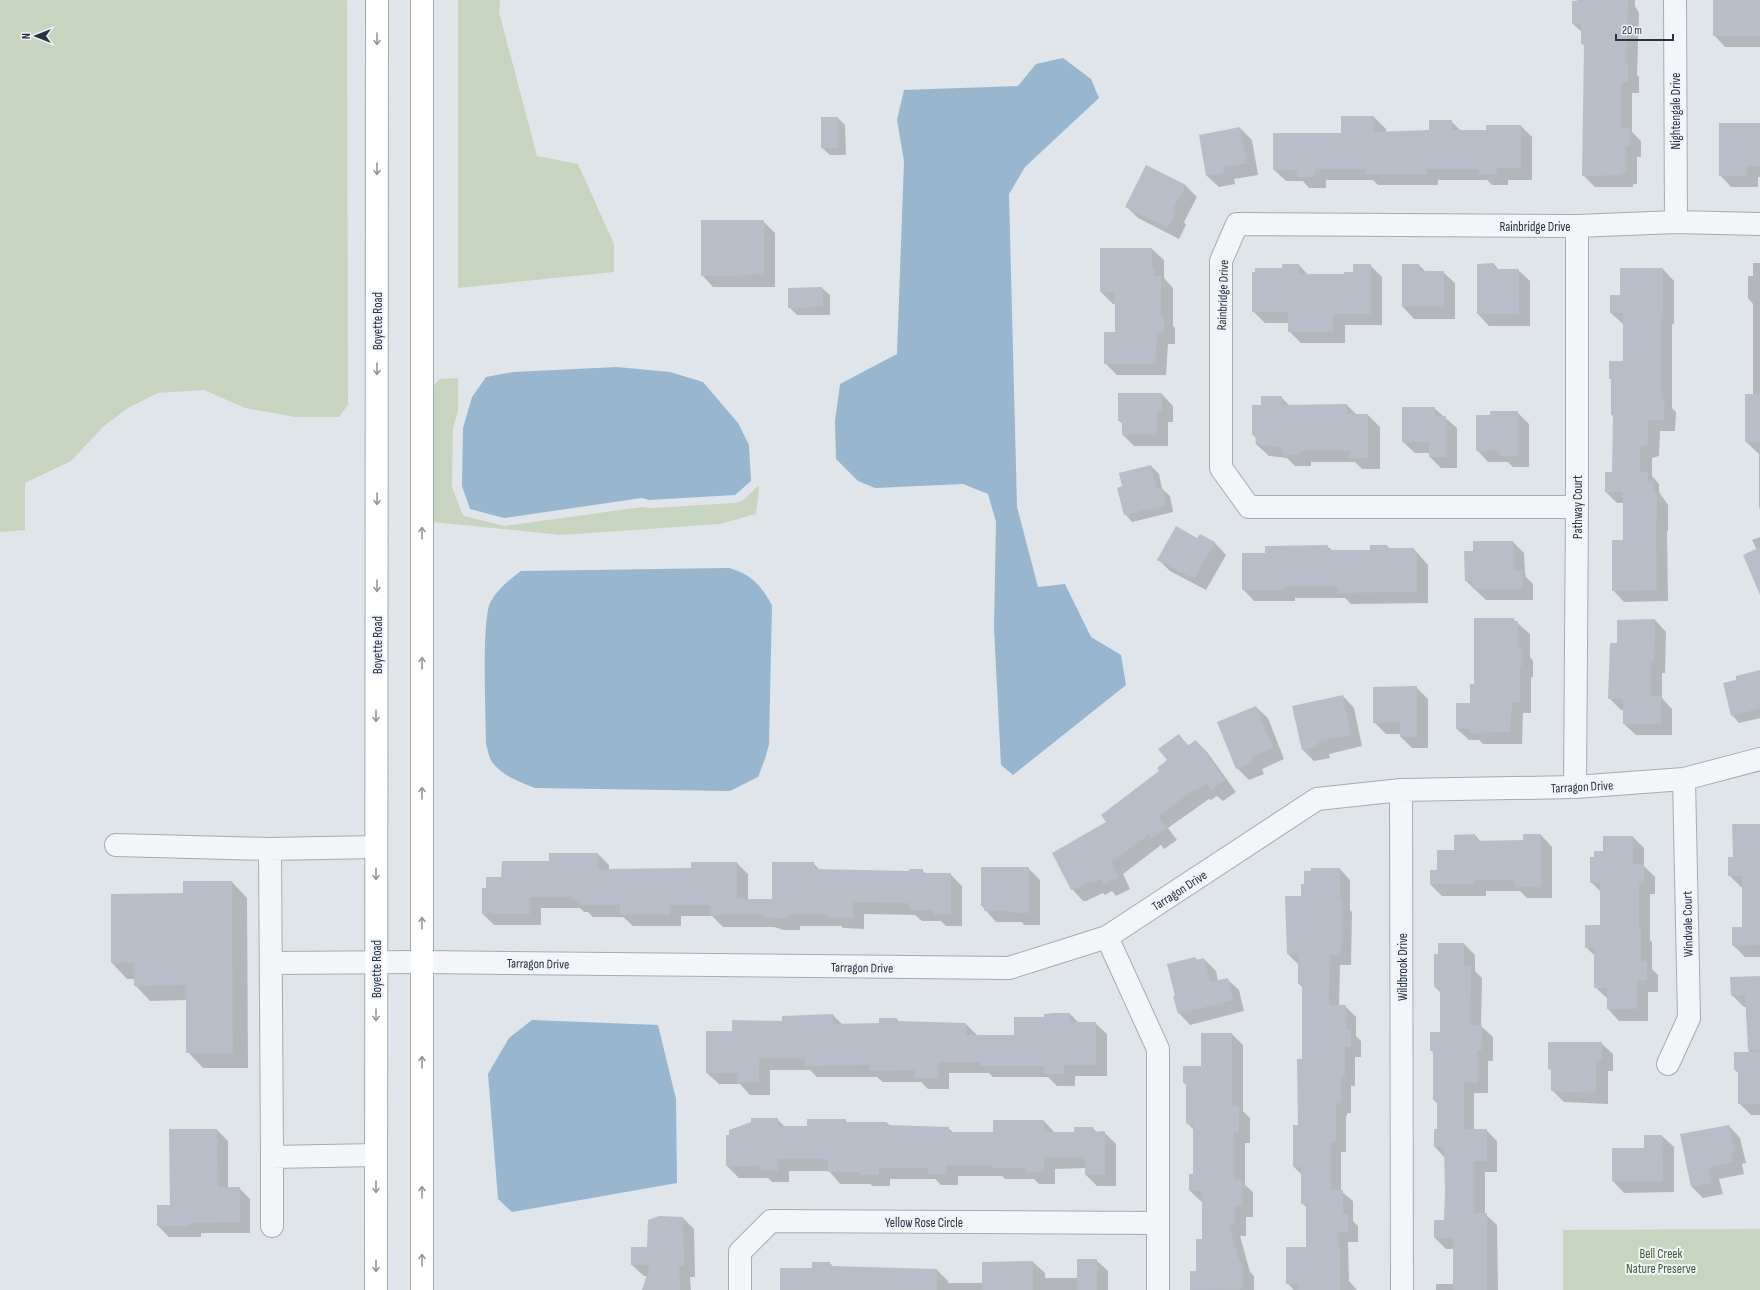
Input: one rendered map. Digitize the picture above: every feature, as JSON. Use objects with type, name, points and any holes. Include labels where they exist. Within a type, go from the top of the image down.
[{"type":"main road","name":"Boyette Road","points":[[376,1290],[377,0]]},
{"type":"main road","points":[[422,0],[422,1290]]},
{"type":"street","name":"Nightengale Drive","points":[[1675,0],[1676,222]]},
{"type":"street","name":"Rainbridge Drive","points":[[1577,507],[1249,508],[1221,468],[1221,261],[1237,224],[1577,226],[1676,222],[1760,224]]},
{"type":"street","name":"Pathway Court","points":[[1575,787],[1577,226]]},
{"type":"street","name":"Tarragon Drive","points":[[271,964],[422,962],[1009,968],[1107,937],[1317,799],[1401,790],[1575,787],[1684,779],[1760,759]]},
{"type":"street","name":"Windvale Court","points":[[1668,1064],[1689,1018],[1684,779]]},
{"type":"street","name":"Wildbrook Drive","points":[[1401,790],[1402,1290]]},
{"type":"street","points":[[116,845],[270,848],[376,847]]},
{"type":"street","points":[[270,848],[272,1226]]},
{"type":"street","points":[[1107,937],[1158,1049],[1158,1290]]},
{"type":"street","points":[[272,1157],[376,1155]]},
{"type":"street","name":"Yellow Rose Circle","points":[[740,1290],[740,1252],[771,1221],[1158,1223]]},
{"type":"green space","points":[[0,0],[347,0],[348,405],[339,417],[295,417],[245,408],[204,390],[158,393],[128,408],[104,426],[71,461],[25,483],[25,530],[0,532]]},
{"type":"green space","points":[[458,0],[500,0],[499,12],[537,156],[578,164],[614,244],[614,272],[458,288]]},
{"type":"green space","points":[[458,378],[458,411],[453,429],[452,486],[464,516],[505,526],[642,507],[650,508],[735,503],[742,501],[758,486],[759,490],[756,514],[720,524],[561,535],[433,522],[433,386],[440,379]]},
{"type":"green space","name":"Bell Creek Nature Preserve","points":[[1760,1229],[1760,1290],[1563,1290],[1563,1230]]},
{"type":"water","points":[[1063,58],[1091,79],[1099,98],[1025,167],[1009,194],[1017,507],[1038,587],[1065,584],[1091,637],[1121,655],[1126,685],[1013,775],[1001,765],[994,628],[996,522],[988,494],[963,484],[875,488],[858,481],[836,459],[835,421],[840,384],[897,354],[904,161],[897,120],[904,90],[1018,86],[1036,64]]},
{"type":"water","points":[[617,367],[670,372],[703,382],[738,423],[749,445],[751,481],[735,495],[649,500],[642,498],[504,518],[470,509],[462,486],[463,428],[472,397],[486,377],[513,372]]},
{"type":"water","points":[[729,568],[744,574],[759,585],[772,605],[769,744],[758,777],[730,791],[535,788],[517,781],[496,767],[489,756],[486,744],[486,626],[491,601],[501,588],[513,577],[521,571]]},
{"type":"water","points":[[532,1020],[658,1025],[676,1099],[677,1183],[512,1212],[498,1199],[488,1074],[509,1038]]},
{"type":"building","points":[[1628,0],[1626,64],[1628,64],[1628,82],[1621,82],[1621,128],[1630,128],[1630,146],[1626,146],[1626,173],[1622,173],[1622,175],[1582,176],[1584,44],[1581,44],[1581,24],[1572,24],[1572,1]]},
{"type":"building","points":[[1713,0],[1760,0],[1760,36],[1713,36]]},
{"type":"building","points":[[1341,116],[1374,116],[1374,132],[1429,130],[1429,120],[1452,120],[1452,130],[1486,130],[1486,125],[1521,125],[1521,168],[1497,168],[1497,174],[1479,174],[1479,169],[1427,169],[1427,174],[1366,174],[1366,169],[1315,169],[1315,177],[1297,177],[1297,170],[1273,170],[1273,133],[1341,133]]},
{"type":"building","points":[[821,117],[838,117],[838,148],[821,148]]},
{"type":"building","points":[[1719,123],[1760,123],[1760,166],[1747,166],[1747,176],[1719,176]]},
{"type":"building","points":[[1240,127],[1247,163],[1223,167],[1224,173],[1206,176],[1199,135]]},
{"type":"building","points":[[1146,165],[1186,185],[1172,211],[1175,212],[1168,228],[1125,207]]},
{"type":"building","points":[[701,220],[764,220],[764,275],[701,276]]},
{"type":"building","points":[[1100,248],[1152,248],[1152,267],[1154,267],[1154,276],[1161,276],[1161,316],[1164,316],[1164,333],[1157,333],[1155,364],[1104,364],[1104,332],[1115,332],[1115,292],[1100,292]]},
{"type":"building","points":[[1494,263],[1494,269],[1519,269],[1519,314],[1477,314],[1477,264]]},
{"type":"building","points":[[1282,264],[1299,264],[1299,274],[1344,274],[1344,272],[1353,272],[1353,264],[1371,264],[1371,314],[1333,314],[1333,332],[1288,332],[1288,312],[1252,312],[1252,272],[1255,272],[1255,268],[1282,268]]},
{"type":"building","points":[[1402,264],[1419,264],[1419,271],[1444,271],[1444,307],[1402,307]]},
{"type":"building","points":[[1620,268],[1663,268],[1663,313],[1661,313],[1661,399],[1665,399],[1664,420],[1648,420],[1648,444],[1640,447],[1640,472],[1648,472],[1648,483],[1653,483],[1653,492],[1657,492],[1657,590],[1612,591],[1612,540],[1623,540],[1623,492],[1605,492],[1605,472],[1612,472],[1613,415],[1611,415],[1611,379],[1609,379],[1609,361],[1623,361],[1623,313],[1610,313],[1610,295],[1620,295]]},
{"type":"building","points":[[822,287],[823,307],[788,308],[788,288]]},
{"type":"building","points":[[1118,393],[1162,393],[1162,411],[1157,411],[1157,435],[1122,435],[1122,421],[1118,421]]},
{"type":"building","points":[[1745,394],[1760,394],[1760,442],[1745,442]]},
{"type":"building","points":[[1261,396],[1282,396],[1282,405],[1347,404],[1347,414],[1368,414],[1368,458],[1350,458],[1350,451],[1300,451],[1300,455],[1283,455],[1283,447],[1256,445],[1255,435],[1252,435],[1252,405],[1261,405]]},
{"type":"building","points":[[1402,407],[1435,407],[1435,416],[1446,416],[1446,457],[1429,457],[1429,442],[1402,442]]},
{"type":"building","points":[[1490,411],[1518,411],[1518,456],[1500,456],[1500,451],[1476,451],[1476,415],[1490,415]]},
{"type":"building","points":[[1151,465],[1157,489],[1162,487],[1166,505],[1124,515],[1117,488],[1122,486],[1119,473]]},
{"type":"building","points":[[1176,526],[1197,538],[1200,534],[1215,542],[1194,579],[1157,560]]},
{"type":"building","points":[[1473,541],[1513,541],[1515,571],[1522,571],[1522,589],[1473,589],[1473,581],[1465,581],[1464,551],[1473,551]]},
{"type":"building","points":[[1328,545],[1328,550],[1370,550],[1370,545],[1387,545],[1387,548],[1414,548],[1414,553],[1417,553],[1417,592],[1338,593],[1338,587],[1284,587],[1284,590],[1242,590],[1242,553],[1265,553],[1265,546]]},
{"type":"building","points":[[1760,547],[1760,595],[1743,555]]},
{"type":"building","points":[[1474,618],[1514,618],[1514,621],[1518,621],[1518,648],[1522,648],[1522,666],[1520,666],[1520,702],[1512,702],[1510,732],[1470,733],[1470,729],[1456,729],[1456,703],[1470,703],[1470,684],[1474,684]]},
{"type":"building","points":[[1655,619],[1654,661],[1651,661],[1651,696],[1661,696],[1661,724],[1623,724],[1623,699],[1608,699],[1610,643],[1617,643],[1617,620]]},
{"type":"building","points":[[1760,670],[1760,708],[1731,716],[1723,683],[1736,680],[1736,676]]},
{"type":"building","points":[[1417,686],[1417,737],[1400,737],[1400,722],[1373,723],[1373,687]]},
{"type":"building","points":[[1343,695],[1351,735],[1318,742],[1319,747],[1302,750],[1292,706]]},
{"type":"building","points":[[1256,706],[1273,748],[1251,757],[1253,762],[1236,769],[1217,722]]},
{"type":"building","points":[[1179,734],[1187,746],[1196,740],[1225,780],[1211,790],[1206,784],[1198,789],[1197,788],[1158,816],[1166,828],[1152,838],[1149,834],[1112,862],[1119,877],[1104,885],[1101,879],[1092,884],[1091,881],[1074,890],[1071,890],[1052,853],[1106,822],[1101,815],[1159,771],[1157,768],[1167,760],[1158,749]]},
{"type":"building","points":[[1732,824],[1760,824],[1760,945],[1732,946],[1732,927],[1742,927],[1742,876],[1728,876],[1728,857],[1733,857]]},
{"type":"building","points":[[1475,834],[1475,841],[1523,840],[1523,834],[1541,834],[1541,887],[1515,887],[1515,880],[1475,880],[1475,884],[1430,884],[1430,870],[1437,870],[1437,850],[1454,850],[1454,835]]},
{"type":"building","points":[[1603,836],[1633,836],[1633,864],[1644,864],[1644,883],[1639,883],[1639,929],[1641,929],[1641,962],[1647,962],[1647,980],[1637,980],[1637,1009],[1607,1009],[1607,988],[1594,988],[1594,948],[1585,948],[1585,925],[1600,925],[1600,883],[1590,883],[1590,857],[1594,857],[1594,851],[1603,851]]},
{"type":"building","points":[[549,853],[598,853],[598,869],[691,868],[691,862],[737,862],[737,899],[772,899],[772,862],[814,862],[814,869],[909,871],[909,869],[923,869],[923,873],[951,873],[951,915],[934,915],[934,910],[909,910],[909,903],[853,902],[853,918],[830,917],[830,915],[789,915],[789,918],[772,918],[763,917],[763,915],[710,915],[710,905],[670,905],[670,915],[620,915],[620,905],[580,905],[580,900],[571,900],[571,897],[530,897],[530,914],[482,914],[482,888],[486,888],[486,877],[501,877],[502,861],[549,861]]},
{"type":"building","points":[[981,867],[1029,867],[1029,913],[1012,913],[1012,911],[984,911],[984,906],[981,906]]},
{"type":"building","points":[[1311,868],[1340,868],[1340,900],[1342,900],[1341,955],[1330,955],[1329,1005],[1346,1005],[1346,1030],[1351,1030],[1351,1047],[1345,1047],[1345,1076],[1341,1076],[1341,1103],[1337,1103],[1336,1106],[1336,1142],[1331,1142],[1331,1190],[1343,1190],[1343,1214],[1348,1214],[1348,1232],[1338,1232],[1340,1254],[1340,1290],[1298,1290],[1298,1284],[1286,1284],[1286,1247],[1306,1247],[1306,1204],[1301,1204],[1301,1167],[1293,1167],[1293,1125],[1298,1125],[1297,1059],[1302,1059],[1302,984],[1298,984],[1298,954],[1287,954],[1285,896],[1301,896],[1301,884],[1304,884],[1304,871],[1311,871]]},
{"type":"building","points":[[183,881],[232,881],[233,1053],[186,1053],[186,985],[134,986],[134,963],[111,963],[111,894],[183,893]]},
{"type":"building","points":[[1438,943],[1464,943],[1464,966],[1471,966],[1470,1025],[1482,1025],[1482,1050],[1477,1050],[1478,1083],[1464,1083],[1464,1129],[1487,1129],[1487,1161],[1474,1161],[1474,1213],[1487,1213],[1487,1290],[1453,1290],[1453,1238],[1434,1238],[1434,1220],[1444,1220],[1445,1190],[1444,1147],[1434,1147],[1434,1129],[1437,1129],[1437,1100],[1433,1100],[1433,1051],[1430,1051],[1430,1032],[1440,1032],[1440,987],[1434,987],[1434,954],[1438,954]]},
{"type":"building","points":[[1195,957],[1196,960],[1204,958],[1210,982],[1228,978],[1233,1000],[1178,1014],[1167,964]]},
{"type":"building","points":[[1760,976],[1760,1049],[1748,1050],[1745,995],[1731,996],[1730,977]]},
{"type":"building","points":[[1070,1013],[1070,1022],[1096,1022],[1096,1065],[1064,1065],[1064,1074],[1044,1074],[1044,1066],[980,1066],[980,1062],[938,1062],[938,1078],[915,1078],[915,1070],[870,1071],[870,1065],[805,1066],[805,1059],[759,1059],[759,1083],[738,1083],[738,1073],[706,1073],[706,1031],[732,1031],[732,1020],[782,1021],[782,1016],[833,1014],[833,1024],[879,1023],[879,1018],[897,1018],[897,1021],[966,1023],[966,1035],[1014,1035],[1014,1017],[1044,1017],[1044,1014]]},
{"type":"building","points":[[1201,1033],[1232,1033],[1232,1106],[1239,1106],[1239,1132],[1234,1132],[1234,1174],[1235,1180],[1242,1180],[1242,1206],[1235,1206],[1235,1224],[1229,1224],[1240,1263],[1243,1263],[1243,1289],[1190,1290],[1190,1271],[1196,1271],[1196,1239],[1202,1239],[1202,1191],[1189,1191],[1189,1174],[1193,1174],[1193,1124],[1186,1124],[1186,1083],[1183,1083],[1183,1066],[1201,1066]]},
{"type":"building","points":[[1548,1042],[1602,1042],[1602,1060],[1596,1060],[1596,1093],[1551,1091],[1551,1069],[1548,1069]]},
{"type":"building","points":[[1734,1052],[1760,1052],[1760,1104],[1738,1104],[1738,1070],[1734,1070]]},
{"type":"building","points":[[751,1118],[778,1118],[778,1126],[807,1126],[807,1119],[846,1119],[846,1122],[887,1122],[887,1125],[949,1127],[949,1132],[993,1132],[993,1120],[1044,1120],[1044,1132],[1074,1132],[1074,1127],[1093,1127],[1093,1132],[1105,1131],[1105,1175],[1085,1175],[1085,1157],[1044,1157],[1044,1172],[1026,1173],[1026,1168],[993,1168],[993,1165],[946,1165],[946,1174],[928,1174],[928,1168],[879,1168],[879,1175],[860,1175],[860,1172],[828,1172],[828,1159],[778,1159],[778,1171],[759,1171],[759,1166],[726,1166],[726,1135],[729,1135],[729,1130],[751,1122]]},
{"type":"building","points":[[1729,1125],[1735,1152],[1731,1153],[1733,1162],[1708,1168],[1712,1183],[1691,1187],[1680,1134]]},
{"type":"building","points":[[169,1129],[217,1129],[218,1187],[240,1187],[240,1222],[190,1223],[190,1226],[157,1226],[157,1205],[170,1205]]},
{"type":"building","points":[[1644,1135],[1662,1135],[1663,1181],[1612,1181],[1612,1148],[1644,1148]]},
{"type":"building","points":[[659,1216],[683,1217],[684,1266],[679,1266],[680,1290],[642,1290],[650,1265],[631,1265],[631,1247],[647,1247],[648,1220]]},
{"type":"building","points":[[1077,1259],[1097,1259],[1097,1290],[1077,1290]]},
{"type":"building","points":[[1033,1261],[1033,1290],[982,1290],[982,1262]]},
{"type":"building","points":[[812,1262],[830,1262],[830,1266],[937,1269],[937,1290],[780,1290],[780,1268],[812,1268]]}]
